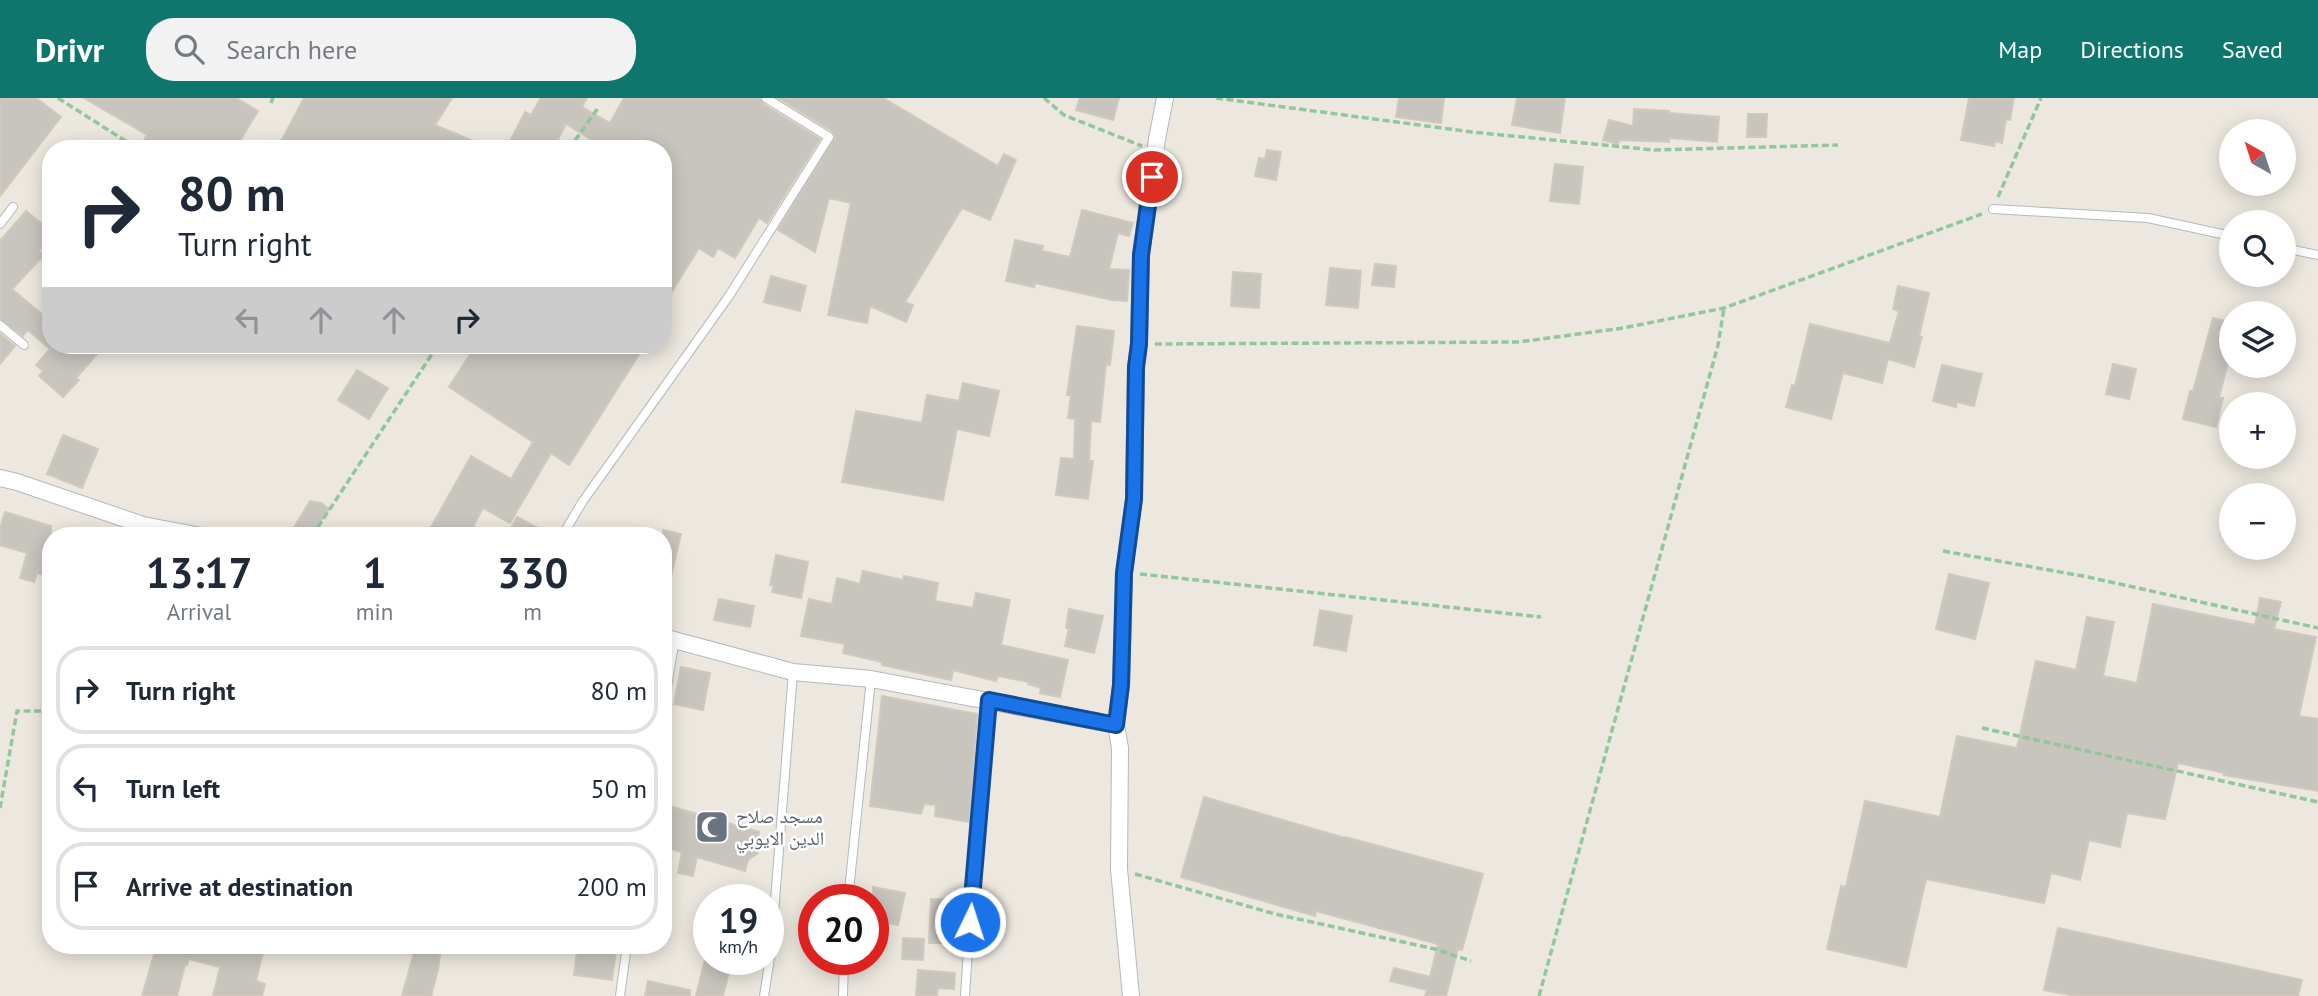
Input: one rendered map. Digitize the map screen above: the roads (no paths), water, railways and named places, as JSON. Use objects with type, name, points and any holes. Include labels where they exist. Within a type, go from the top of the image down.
[{"type":"street","points":[[1131,996],[1119,869],[1120,748],[1116,725],[1121,685],[1124,573],[1134,499],[1141,255],[1165,98]]},
{"type":"street","points":[[1,482],[17,482],[154,527]]},
{"type":"street","points":[[672,639],[793,672],[871,679],[1116,725]]},
{"type":"lane","points":[[567,527],[583,501],[729,296],[829,137],[766,98]]},
{"type":"lane","points":[[0,224],[13,208]]},
{"type":"lane","points":[[1993,209],[2148,218],[2219,233]]},
{"type":"lane","points":[[2296,250],[2318,255]]},
{"type":"lane","points":[[0,325],[24,345]]},
{"type":"lane","points":[[764,996],[771,951],[793,672]]},
{"type":"lane","points":[[851,884],[871,679]]},
{"type":"lane","points":[[965,996],[989,700]]},
{"type":"lane","points":[[620,996],[625,954]]},
{"type":"lane","points":[[843,996],[844,975]]},
{"type":"place","name":"مسجد صلاح الدين الايوبي","points":[[712,827]]}]
